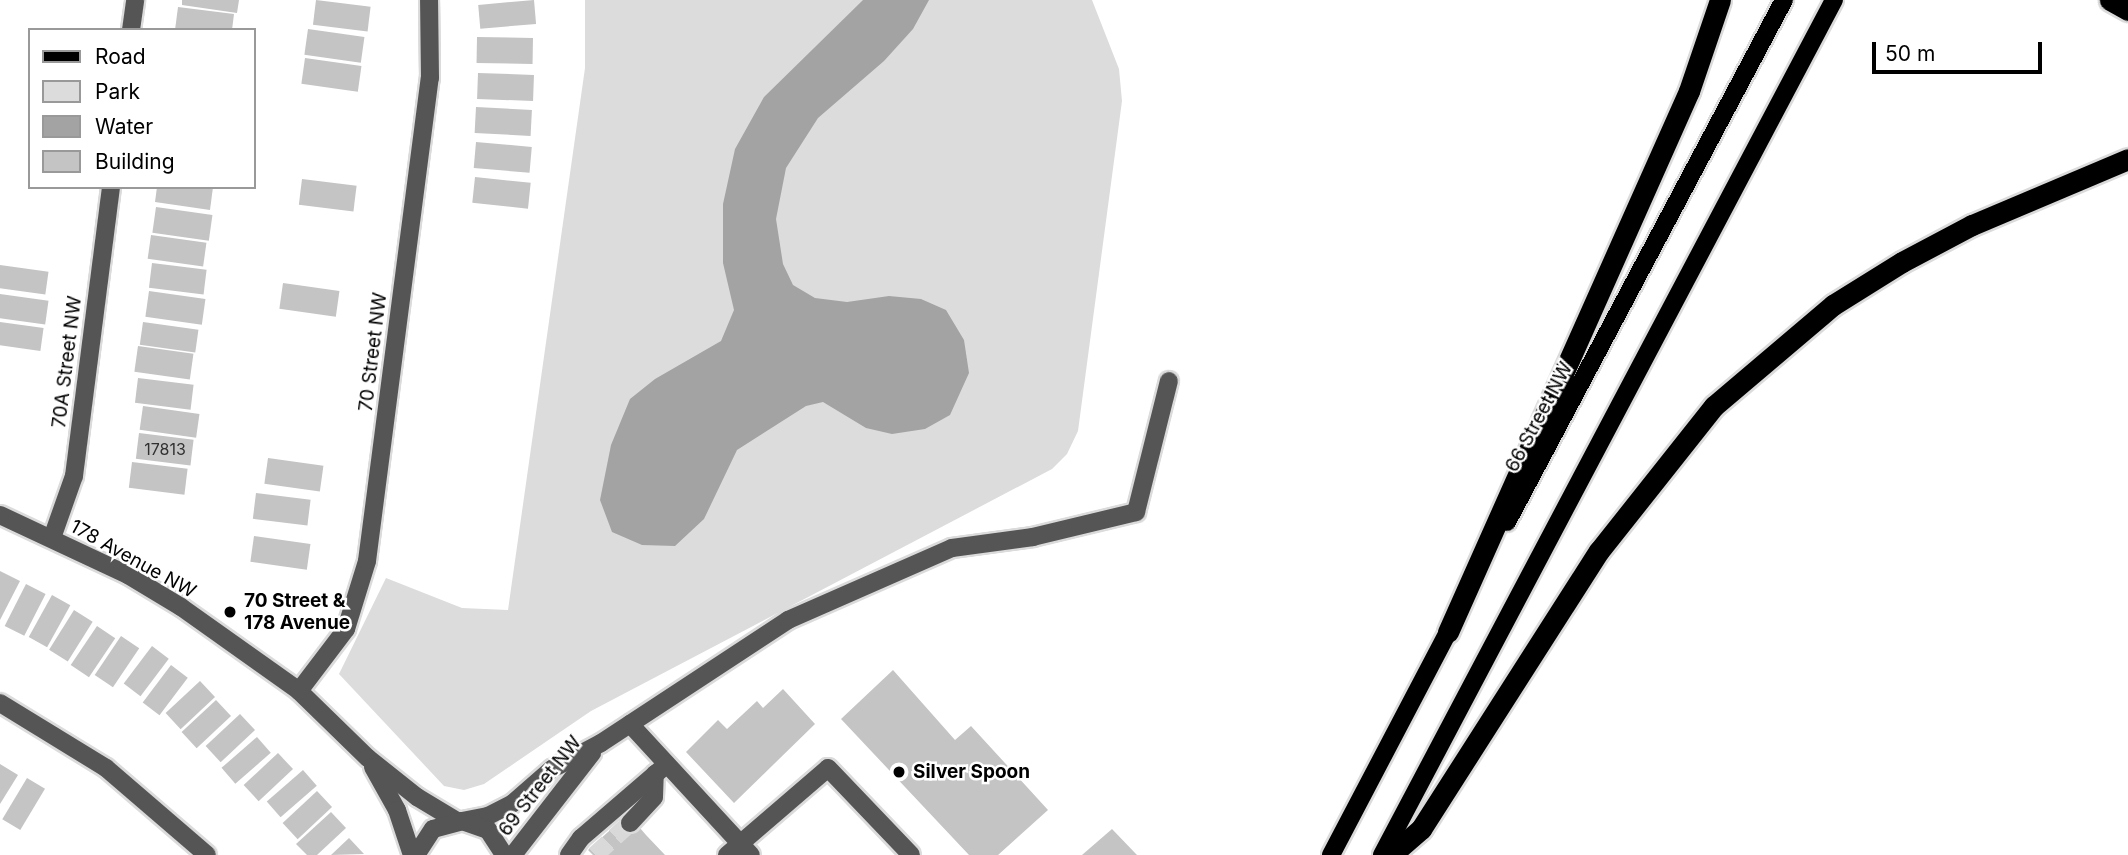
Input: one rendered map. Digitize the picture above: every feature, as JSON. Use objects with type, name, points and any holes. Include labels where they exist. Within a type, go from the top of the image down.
[{"type":"highway","points":[[1448,632],[1689,91],[1720,0]]},
{"type":"highway","points":[[2110,0],[2128,10]]},
{"type":"highway","points":[[1391,855],[1421,829],[1599,551],[1714,406],[1833,305],[1902,262],[1972,225],[2128,159]]},
{"type":"main road","name":"66 Street NW","points":[[1331,855],[1784,0]]},
{"type":"main road","points":[[1382,855],[1833,0]]},
{"type":"street","points":[[131,28],[135,0]]},
{"type":"street","name":"70 Street NW","points":[[299,691],[346,629],[367,561],[430,78],[429,0]]},
{"type":"street","name":"70A Street NW","points":[[52,538],[74,476],[111,189]]},
{"type":"street","name":"69 Street NW","points":[[414,855],[433,829],[500,810],[552,769],[601,743],[788,620],[952,548],[1033,537],[1136,512],[1170,381]]},
{"type":"street","name":"178 Avenue NW","points":[[0,515],[52,538],[181,607],[299,691],[368,758],[459,821],[488,830],[504,855]]},
{"type":"street","points":[[0,703],[106,768],[207,855]]},
{"type":"street","points":[[630,724],[661,769],[740,851],[828,768],[911,855]]},
{"type":"street","name":"69 Street NW","points":[[513,855],[601,743]]},
{"type":"street","name":"178 Avenue NW","points":[[368,758],[397,810],[414,855]]},
{"type":"street","points":[[630,823],[654,797],[661,769]]},
{"type":"street","points":[[569,855],[581,838],[661,769]]},
{"type":"green space","points":[[585,0],[1092,0],[1119,69],[1122,101],[1078,431],[1067,454],[1052,469],[591,711],[484,784],[464,790],[444,786],[339,674],[386,578],[462,608],[508,610],[585,68]]},
{"type":"water","points":[[863,0],[929,0],[913,29],[884,61],[818,118],[786,168],[776,219],[783,264],[793,285],[815,298],[847,302],[889,296],[921,299],[946,310],[964,340],[969,373],[950,415],[925,429],[892,434],[866,428],[823,402],[806,406],[737,450],[704,519],[675,546],[642,545],[612,532],[600,500],[611,445],[630,399],[655,379],[721,341],[734,310],[723,263],[723,204],[735,149],[764,97]]},
{"type":"building","points":[[182,0],[239,0],[237,13],[182,5]]},
{"type":"building","points":[[316,0],[371,7],[368,32],[313,25]]},
{"type":"building","points":[[534,0],[536,24],[480,29],[478,5]]},
{"type":"building","points":[[178,7],[234,14],[232,28],[175,28]]},
{"type":"building","points":[[308,29],[364,37],[361,63],[304,55]]},
{"type":"building","points":[[477,37],[533,38],[533,64],[477,63]]},
{"type":"building","points":[[305,58],[361,66],[358,92],[301,84]]},
{"type":"building","points":[[478,73],[534,75],[533,101],[477,99]]},
{"type":"building","points":[[476,107],[532,110],[531,136],[475,133]]},
{"type":"building","points":[[476,142],[532,147],[530,173],[474,168]]},
{"type":"building","points":[[475,177],[531,183],[528,209],[472,203]]},
{"type":"building","points":[[302,179],[357,186],[353,212],[299,205]]},
{"type":"building","points":[[157,189],[213,189],[210,210],[155,202]]},
{"type":"building","points":[[156,207],[212,215],[209,241],[152,233]]},
{"type":"building","points":[[151,235],[206,243],[203,267],[148,259]]},
{"type":"building","points":[[152,263],[207,270],[204,295],[149,288]]},
{"type":"building","points":[[0,265],[49,272],[45,295],[0,288]]},
{"type":"building","points":[[283,283],[339,291],[336,317],[279,309]]},
{"type":"building","points":[[149,291],[205,299],[202,325],[145,317]]},
{"type":"building","points":[[0,294],[49,301],[45,325],[0,318]]},
{"type":"building","points":[[0,322],[44,328],[40,351],[0,345]]},
{"type":"building","points":[[143,322],[198,330],[195,353],[140,345]]},
{"type":"building","points":[[138,346],[193,354],[190,380],[134,372]]},
{"type":"building","points":[[138,378],[194,385],[191,410],[135,403]]},
{"type":"building","points":[[143,406],[199,414],[196,438],[140,430]]},
{"type":"building","points":[[139,433],[194,440],[190,466],[136,459]]},
{"type":"building","points":[[268,458],[323,466],[320,492],[264,484]]},
{"type":"building","points":[[132,462],[188,469],[184,495],[129,488]]},
{"type":"building","points":[[256,493],[311,500],[307,526],[253,519]]},
{"type":"building","points":[[254,536],[310,544],[307,570],[250,562]]},
{"type":"building","points":[[0,571],[20,581],[0,620]]},
{"type":"building","points":[[26,584],[46,594],[24,636],[5,626]]},
{"type":"building","points":[[52,595],[70,605],[47,647],[29,637]]},
{"type":"building","points":[[74,610],[93,622],[68,662],[49,650]]},
{"type":"building","points":[[97,626],[115,638],[89,677],[71,665]]},
{"type":"building","points":[[121,636],[139,648],[113,687],[95,675]]},
{"type":"building","points":[[152,646],[169,659],[140,696],[124,684]]},
{"type":"building","points":[[171,665],[188,678],[159,715],[143,703]]},
{"type":"building","points":[[893,670],[955,740],[971,726],[1048,810],[998,855],[969,855],[841,719]]},
{"type":"building","points":[[200,681],[215,697],[181,729],[166,713]]},
{"type":"building","points":[[783,689],[815,724],[734,803],[686,752],[718,720],[727,729],[757,701],[763,708]]},
{"type":"building","points":[[216,700],[231,716],[197,748],[182,732]]},
{"type":"building","points":[[240,714],[255,730],[221,762],[206,746]]},
{"type":"building","points":[[257,737],[271,753],[235,784],[222,768]]},
{"type":"building","points":[[278,753],[293,769],[259,801],[244,785]]},
{"type":"building","points":[[0,764],[18,775],[0,804]]},
{"type":"building","points":[[303,770],[317,786],[281,817],[267,801]]},
{"type":"building","points":[[27,778],[45,789],[20,830],[2,819]]},
{"type":"building","points":[[317,791],[332,807],[298,839],[283,823]]},
{"type":"building","points":[[331,812],[346,828],[317,855],[307,855],[296,844]]},
{"type":"building","points":[[628,814],[665,855],[593,855],[588,850]]},
{"type":"building","points":[[1112,829],[1137,855],[1082,855]]},
{"type":"building","points":[[349,838],[364,854],[331,855]]},
{"type":"tunnel","points":[[595,855],[630,823]]},
{"type":"place","name":"70 Street & 178 Avenue","points":[[230,612]]},
{"type":"place","name":"Silver Spoon","points":[[899,772]]}]
